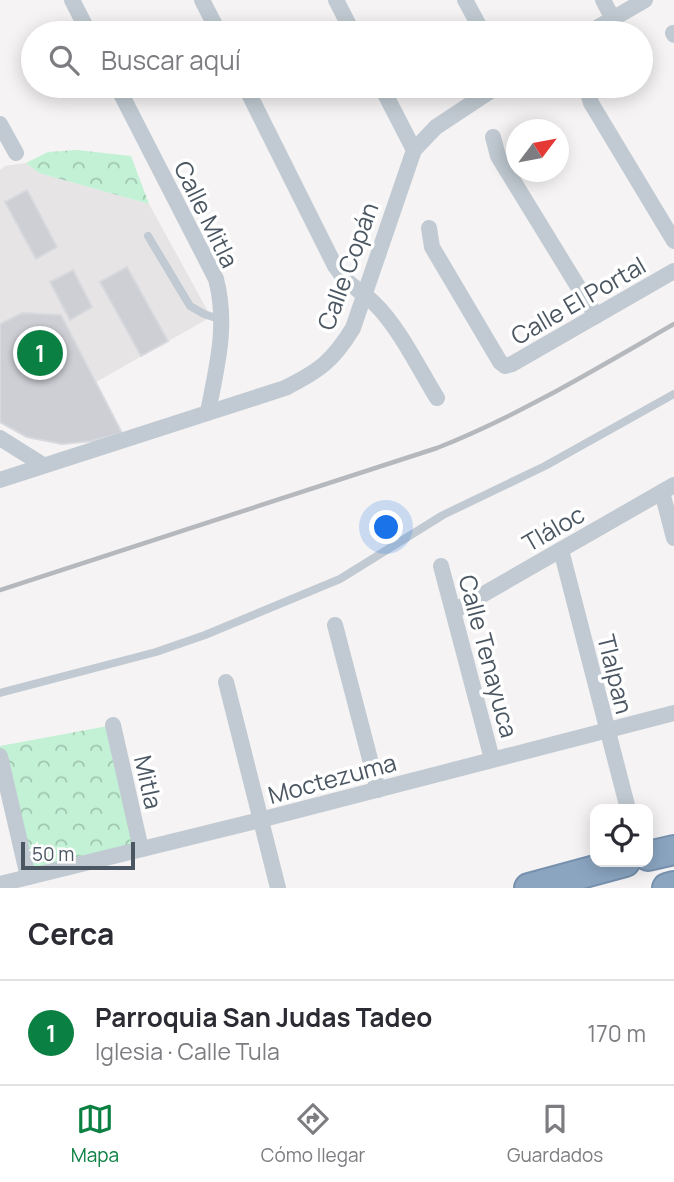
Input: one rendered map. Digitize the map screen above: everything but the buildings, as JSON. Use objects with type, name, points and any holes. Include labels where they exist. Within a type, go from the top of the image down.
[{"type":"highway","points":[[653,855],[674,850]]},
{"type":"highway","points":[[529,888],[607,867]]},
{"type":"highway","points":[[667,888],[674,886]]},
{"type":"street","points":[[72,0],[83,21]]},
{"type":"street","points":[[202,0],[213,21]]},
{"type":"street","points":[[336,0],[347,21]]},
{"type":"street","points":[[465,0],[476,21]]},
{"type":"street","points":[[603,0],[613,19]]},
{"type":"street","points":[[609,21],[645,0]]},
{"type":"street","name":"Calle Mitla","points":[[123,98],[206,258],[219,291],[222,320],[219,355],[208,412]]},
{"type":"street","points":[[251,98],[335,266],[351,286],[386,318],[437,398]]},
{"type":"street","points":[[387,98],[414,150]]},
{"type":"street","name":"Calle Copán","points":[[0,480],[285,388],[315,373],[338,352],[353,328],[414,150],[436,127],[480,98]]},
{"type":"street","points":[[590,98],[674,241]]},
{"type":"street","points":[[0,124],[16,153]]},
{"type":"street","points":[[493,137],[498,156],[596,316]]},
{"type":"street","name":"Calle El Portal","points":[[429,228],[432,247],[500,362],[505,366],[674,271]]},
{"type":"street","points":[[0,438],[43,465]]},
{"type":"street","points":[[668,489],[674,538]]},
{"type":"street","name":"Tláloc","points":[[454,611],[668,489]]},
{"type":"street","name":"Tlalpan","points":[[561,550],[627,804]]},
{"type":"street","name":"Calle Tenayuca","points":[[441,566],[492,759]]},
{"type":"street","points":[[335,625],[378,790]]},
{"type":"street","points":[[226,682],[278,888]]},
{"type":"street","name":"Moctezuma","points":[[0,884],[674,713]]},
{"type":"street","name":"Mitla","points":[[113,725],[141,849]]},
{"type":"street","points":[[0,756],[28,877]]},
{"type":"lane","points":[[148,236],[190,306],[222,320]]},
{"type":"lane","points":[[0,693],[156,652],[205,635],[340,579],[443,515],[545,467],[674,394]]},
{"type":"shaded area","points":[[26,163],[39,173],[149,204],[211,317],[96,382],[61,315],[22,313],[0,324],[0,170],[5,166]]},
{"type":"green space","points":[[77,150],[131,156],[149,204],[39,173],[26,163],[48,152]]},
{"type":"green space","points":[[113,725],[140,844],[28,877],[0,746]]},
{"type":"railway","points":[[0,590],[437,448],[528,406],[674,324]]},
{"type":"place","name":"Parroquia San Judas Tadeo","points":[[40,353]]}]
